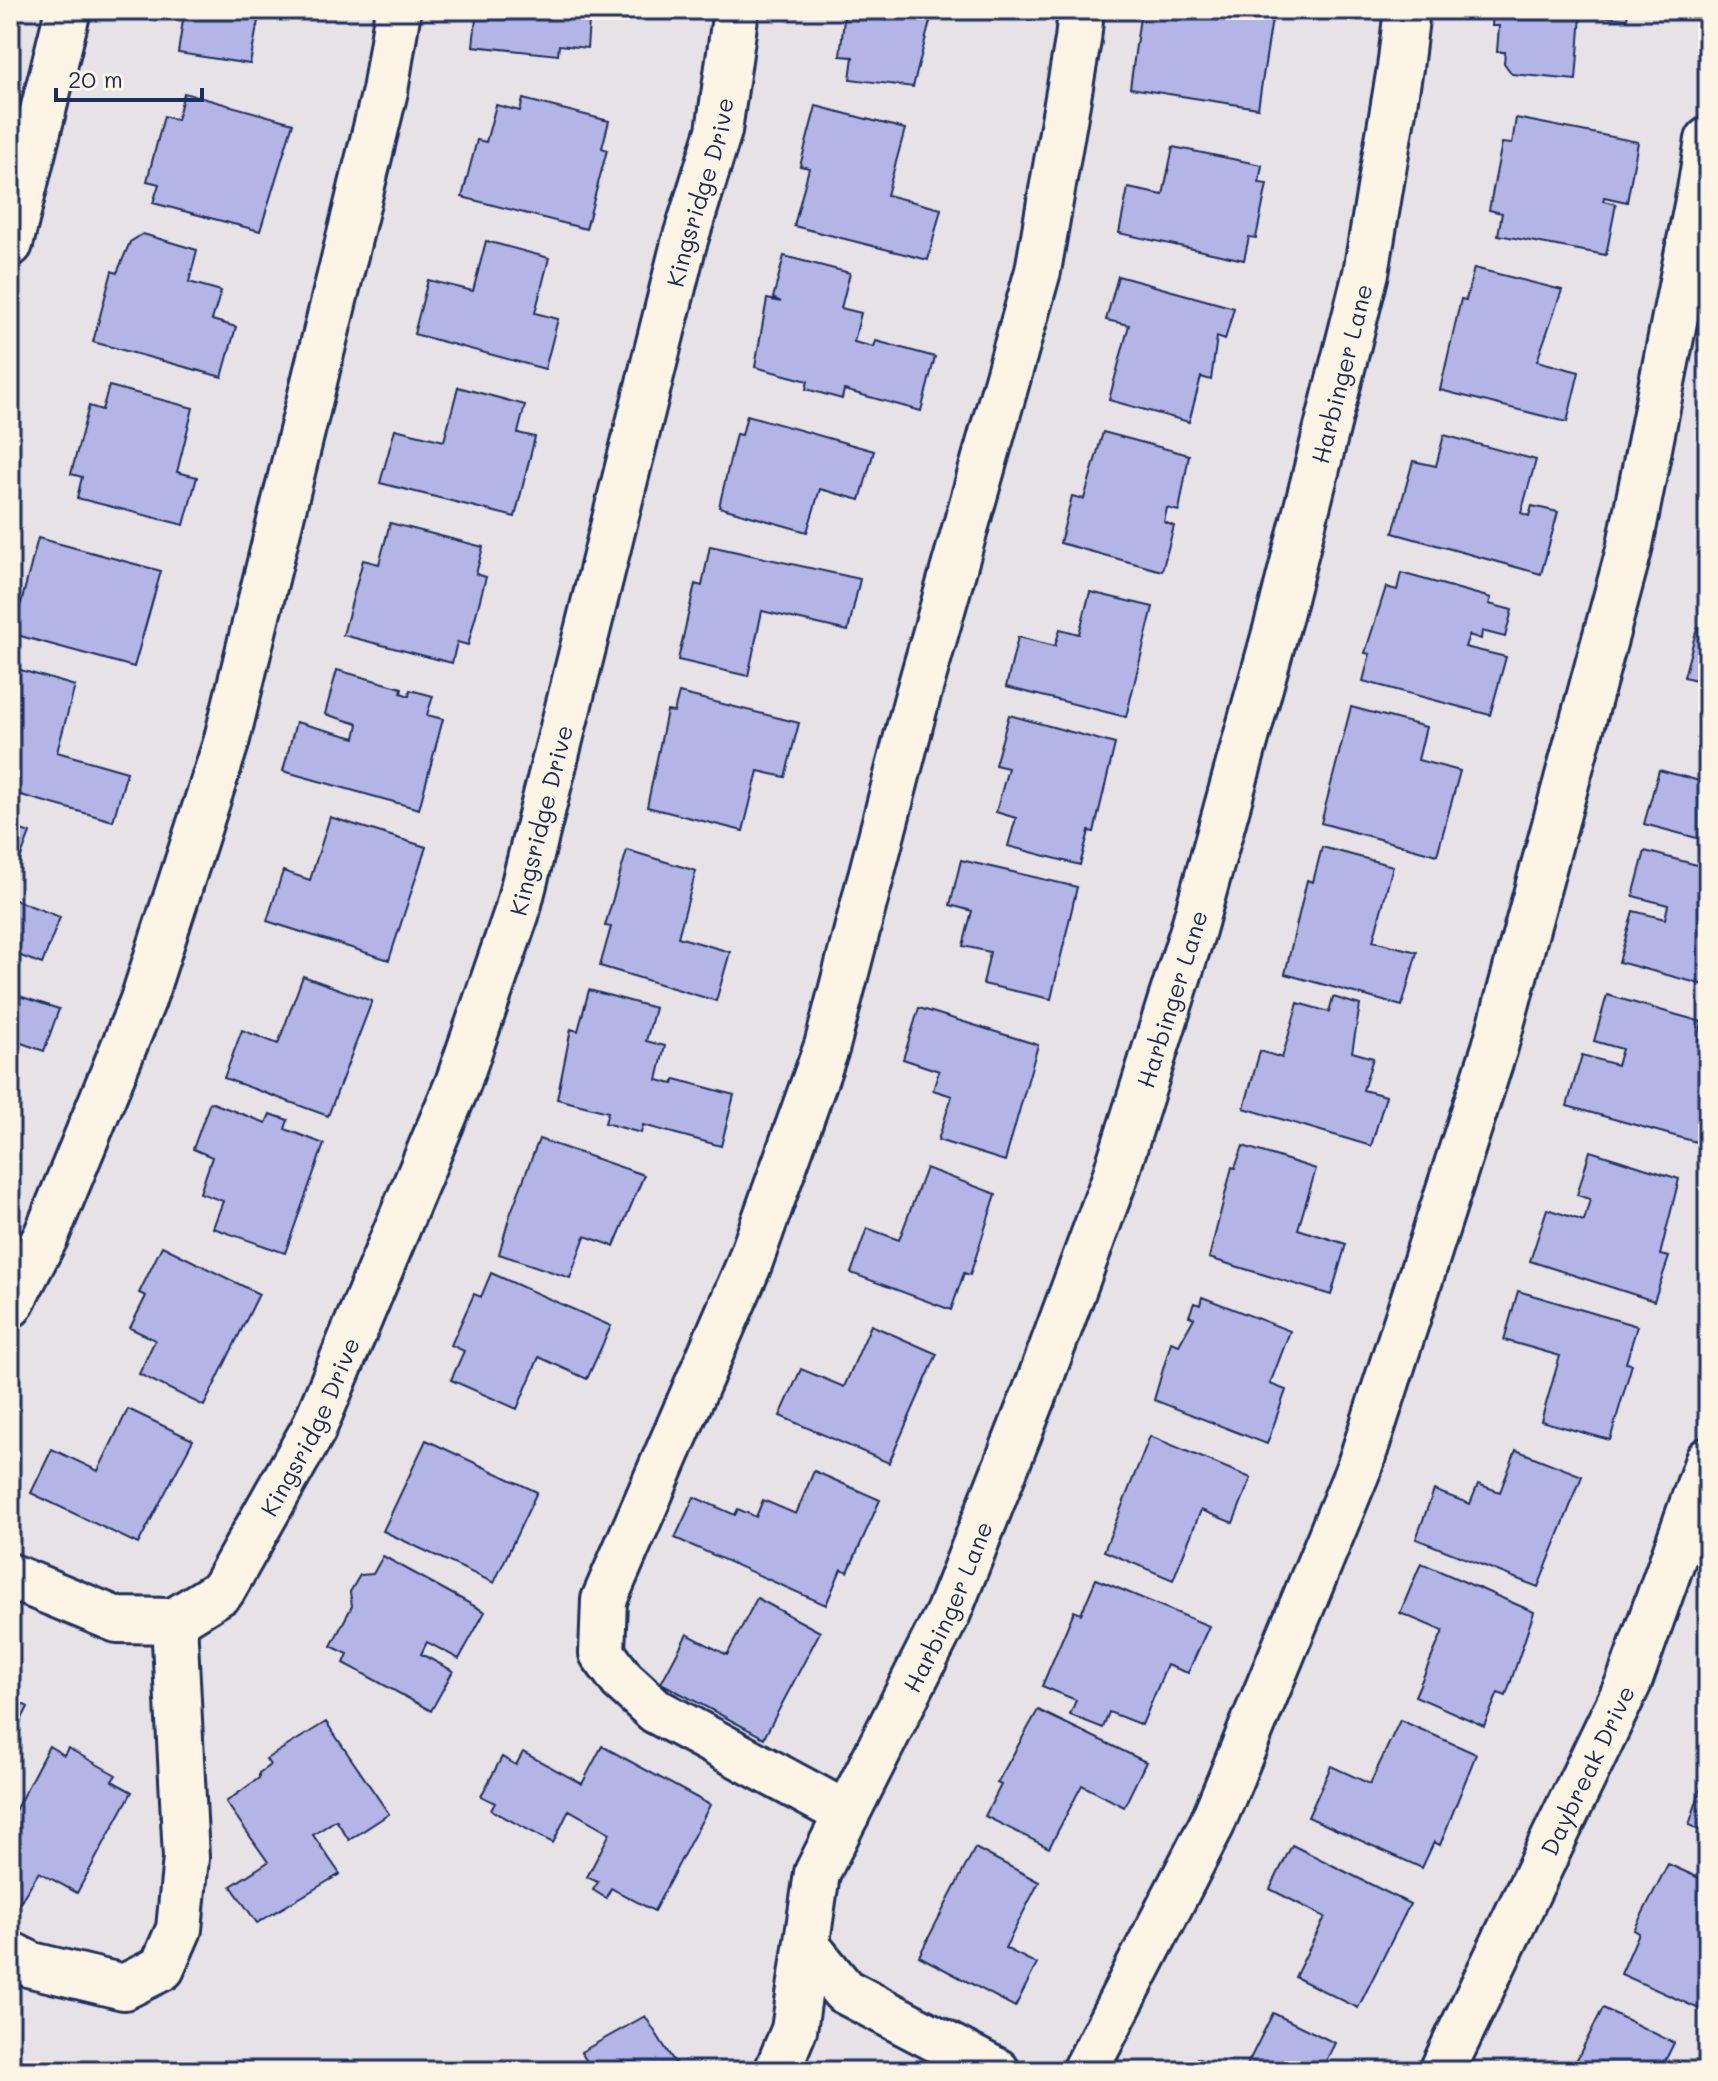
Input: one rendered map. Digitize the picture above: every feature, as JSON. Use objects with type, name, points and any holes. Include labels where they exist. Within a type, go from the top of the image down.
[{"type":"street","points":[[10,244],[68,10]]},
{"type":"street","points":[[10,1305],[46,1236],[143,1000],[226,743],[385,91],[398,10]]},
{"type":"street","name":"Kingsridge Drive","points":[[174,1621],[222,1591],[313,1430],[458,1083],[517,912],[680,258],[719,131],[736,10]]},
{"type":"street","points":[[847,1814],[656,1711],[622,1680],[602,1653],[604,1600],[748,1267],[827,1046],[916,702],[1038,271],[1081,10]]},
{"type":"street","name":"Harbinger Lane","points":[[777,2071],[794,2030],[817,1873],[948,1613],[1037,1388],[1113,1183],[1188,945],[1280,615],[1366,273],[1407,10]]},
{"type":"street","points":[[1085,2071],[1212,1824],[1360,1465],[1461,1152],[1499,1032],[1629,550],[1708,140]]},
{"type":"street","name":"Daybreak Drive","points":[[1442,2071],[1629,1682],[1708,1460]]},
{"type":"street","points":[[10,1576],[117,1620],[174,1621],[186,1858],[179,1929],[162,1968],[124,1987],[32,1965],[10,1954]]},
{"type":"street","points":[[807,1946],[844,1991],[997,2071]]},
{"type":"building","points":[[176,10],[260,10],[250,64],[178,53],[184,14],[176,14]]},
{"type":"building","points":[[477,10],[607,10],[606,14],[589,21],[587,48],[559,45],[558,55],[473,46]]},
{"type":"building","points":[[845,10],[933,10],[913,87],[850,79],[853,57],[840,56]]},
{"type":"building","points":[[1141,10],[1258,10],[1257,16],[1272,19],[1258,108],[1130,88]]},
{"type":"building","points":[[1493,10],[1628,10],[1627,19],[1581,15],[1576,80],[1512,74],[1504,63],[1505,52],[1497,52],[1499,26],[1492,26]]},
{"type":"building","points":[[184,93],[293,123],[260,231],[153,203],[159,184],[147,181],[164,116],[177,120]]},
{"type":"building","points":[[523,99],[609,121],[602,148],[607,150],[586,229],[462,197],[477,140],[486,142],[496,105],[520,111]]},
{"type":"building","points":[[816,106],[905,129],[887,195],[941,209],[928,260],[794,226],[809,168],[800,166]]},
{"type":"building","points":[[1516,118],[1638,142],[1627,202],[1604,197],[1603,201],[1616,204],[1606,255],[1498,235],[1502,213],[1489,210],[1502,143],[1512,144]]},
{"type":"building","points":[[1173,147],[1262,165],[1259,183],[1267,184],[1256,238],[1249,237],[1244,260],[1119,233],[1128,188],[1163,195]]},
{"type":"building","points":[[143,234],[197,250],[189,282],[221,291],[212,320],[236,327],[222,377],[93,342],[112,271],[117,273],[130,242]]},
{"type":"building","points":[[486,241],[549,258],[535,313],[558,319],[545,369],[414,334],[428,280],[473,291]]},
{"type":"building","points":[[784,256],[850,273],[841,308],[861,313],[854,342],[874,347],[876,341],[935,357],[921,411],[844,390],[842,399],[806,389],[808,381],[755,367],[767,299],[781,302],[773,298]]},
{"type":"building","points":[[1474,268],[1562,290],[1537,361],[1579,372],[1567,422],[1440,390],[1461,299],[1466,300]]},
{"type":"building","points":[[1118,276],[1234,308],[1225,340],[1217,337],[1211,380],[1201,377],[1189,422],[1109,400],[1129,325],[1106,320]]},
{"type":"building","points":[[109,386],[193,408],[177,472],[197,477],[184,525],[77,498],[82,477],[71,474],[89,406],[102,410]]},
{"type":"building","points":[[458,387],[525,405],[518,433],[535,437],[515,517],[380,483],[395,429],[444,441]]},
{"type":"building","points":[[747,415],[874,451],[860,500],[820,489],[807,532],[719,507],[736,434],[742,435]]},
{"type":"building","points":[[1103,432],[1189,455],[1179,511],[1167,508],[1164,522],[1174,526],[1162,571],[1060,543],[1072,496],[1084,499]]},
{"type":"building","points":[[1444,435],[1536,460],[1521,513],[1529,516],[1532,506],[1558,512],[1541,574],[1393,533],[1413,461],[1436,466]]},
{"type":"building","points":[[390,523],[483,547],[476,574],[486,577],[468,645],[457,642],[452,663],[343,635],[363,560],[379,564]]},
{"type":"building","points":[[38,538],[161,571],[134,667],[13,634]]},
{"type":"building","points":[[710,546],[860,579],[848,631],[762,611],[748,676],[678,660],[695,584],[702,586]]},
{"type":"building","points":[[1401,573],[1491,598],[1489,604],[1512,610],[1505,637],[1482,631],[1481,639],[1469,635],[1465,647],[1506,657],[1490,715],[1363,681],[1370,654],[1365,653],[1386,587],[1397,590]]},
{"type":"building","points":[[1090,592],[1153,607],[1126,717],[1006,687],[1018,637],[1055,646],[1060,629],[1079,634]]},
{"type":"building","points":[[1697,628],[1708,631],[1708,683],[1684,677]]},
{"type":"building","points":[[14,668],[75,686],[57,752],[127,772],[113,821],[10,792],[10,689]]},
{"type":"building","points":[[337,670],[402,688],[401,693],[409,696],[410,690],[433,696],[427,715],[443,719],[419,809],[283,771],[296,722],[355,738],[358,724],[325,714]]},
{"type":"building","points":[[679,693],[799,723],[785,777],[758,771],[743,831],[647,807],[667,711],[674,712]]},
{"type":"building","points":[[1351,707],[1426,727],[1418,760],[1460,771],[1437,855],[1321,823]]},
{"type":"building","points":[[1009,715],[1115,744],[1094,832],[1089,831],[1080,865],[1008,846],[1016,818],[996,812],[1008,768],[995,765]]},
{"type":"building","points":[[1708,722],[1708,762],[1698,759]]},
{"type":"building","points":[[1659,770],[1707,783],[1708,780],[1708,841],[1644,824]]},
{"type":"building","points":[[330,817],[426,847],[389,960],[267,921],[283,871],[310,880]]},
{"type":"building","points":[[10,826],[30,833],[10,885]]},
{"type":"building","points":[[1322,847],[1393,866],[1373,941],[1417,952],[1402,1006],[1285,974],[1307,880],[1313,882]]},
{"type":"building","points":[[627,850],[696,871],[678,937],[730,952],[716,1001],[600,966],[611,927],[605,926]]},
{"type":"building","points":[[1645,851],[1708,868],[1708,986],[1619,962],[1633,911],[1665,919],[1668,905],[1633,896]]},
{"type":"building","points":[[961,860],[1077,887],[1051,999],[983,984],[990,952],[963,946],[972,911],[950,905]]},
{"type":"building","points":[[10,898],[60,917],[42,964],[10,952]]},
{"type":"building","points":[[303,976],[372,1001],[328,1116],[224,1078],[242,1030],[278,1044]]},
{"type":"building","points":[[589,990],[655,1008],[646,1041],[665,1046],[657,1080],[673,1084],[675,1079],[734,1095],[721,1146],[643,1125],[641,1133],[605,1123],[608,1112],[557,1099],[571,1029],[578,1031]]},
{"type":"building","points":[[10,993],[59,1009],[44,1051],[10,1039]]},
{"type":"building","points":[[1607,995],[1702,1022],[1700,1031],[1708,1033],[1708,1069],[1699,1098],[1708,1100],[1708,1117],[1700,1143],[1567,1106],[1582,1055],[1617,1065],[1622,1049],[1594,1041]]},
{"type":"building","points":[[1333,997],[1360,1005],[1352,1052],[1373,1058],[1363,1090],[1386,1096],[1371,1146],[1244,1108],[1260,1051],[1282,1058],[1298,1003],[1329,1012]]},
{"type":"building","points":[[919,1008],[1038,1045],[1005,1161],[938,1140],[952,1096],[933,1090],[939,1071],[903,1059]]},
{"type":"building","points":[[210,1102],[266,1123],[270,1114],[288,1120],[285,1129],[324,1144],[285,1253],[213,1228],[223,1201],[200,1193],[212,1157],[193,1149]]},
{"type":"building","points":[[539,1139],[644,1175],[614,1246],[585,1236],[570,1278],[499,1254],[510,1215]]},
{"type":"building","points":[[1243,1146],[1316,1169],[1298,1229],[1346,1244],[1331,1295],[1209,1258],[1232,1167],[1235,1168]]},
{"type":"building","points":[[1590,1151],[1679,1179],[1660,1255],[1669,1257],[1654,1301],[1530,1261],[1547,1209],[1584,1221],[1590,1199],[1577,1195]]},
{"type":"building","points":[[926,1168],[996,1194],[970,1275],[964,1273],[951,1310],[851,1273],[867,1228],[899,1240]]},
{"type":"building","points":[[162,1246],[259,1294],[204,1406],[139,1374],[155,1340],[130,1328],[146,1296],[139,1293]]},
{"type":"building","points":[[491,1273],[611,1326],[587,1379],[539,1357],[517,1409],[451,1380],[464,1351],[451,1345],[474,1294],[481,1297]]},
{"type":"building","points":[[1518,1291],[1637,1326],[1626,1363],[1632,1364],[1610,1440],[1541,1421],[1560,1356],[1504,1340]]},
{"type":"building","points":[[1202,1297],[1290,1331],[1270,1384],[1286,1390],[1267,1444],[1154,1400],[1171,1342],[1179,1345],[1194,1318],[1189,1316],[1194,1303],[1200,1305]]},
{"type":"building","points":[[871,1325],[937,1354],[889,1463],[780,1416],[801,1369],[844,1387]]},
{"type":"building","points":[[128,1409],[193,1440],[138,1544],[31,1493],[52,1449],[98,1471]]},
{"type":"building","points":[[1150,1436],[1251,1478],[1233,1523],[1201,1510],[1173,1580],[1104,1551]]},
{"type":"building","points":[[426,1440],[537,1492],[494,1583],[383,1531]]},
{"type":"building","points":[[1516,1450],[1582,1476],[1538,1587],[1416,1539],[1434,1490],[1470,1504],[1478,1484],[1500,1492]]},
{"type":"building","points":[[814,1471],[880,1500],[848,1572],[841,1569],[826,1605],[675,1538],[694,1497],[735,1515],[738,1509],[756,1517],[763,1500],[796,1514]]},
{"type":"building","points":[[383,1556],[485,1612],[459,1659],[427,1642],[421,1654],[453,1671],[431,1711],[344,1663],[348,1654],[331,1646],[352,1606],[350,1592],[360,1575],[373,1574]]},
{"type":"building","points":[[1421,1563],[1534,1612],[1506,1696],[1498,1693],[1484,1726],[1415,1696],[1443,1631],[1400,1613]]},
{"type":"building","points":[[1096,1579],[1209,1626],[1188,1673],[1167,1665],[1142,1725],[1109,1712],[1103,1728],[1070,1715],[1076,1700],[1042,1686],[1074,1611],[1081,1614]]},
{"type":"building","points":[[757,1598],[820,1632],[764,1738],[661,1683],[687,1634],[727,1655]]},
{"type":"building","points":[[10,1697],[28,1707],[10,1742]]},
{"type":"building","points":[[1038,1710],[1146,1762],[1124,1807],[1082,1785],[1049,1848],[985,1816],[1001,1785],[997,1783]]},
{"type":"building","points":[[1400,1720],[1476,1754],[1440,1845],[1434,1842],[1422,1868],[1308,1817],[1331,1766],[1370,1784]]},
{"type":"building","points":[[326,1722],[389,1814],[349,1840],[336,1820],[313,1835],[340,1874],[257,1923],[231,1886],[268,1862],[226,1802],[259,1778],[259,1773],[270,1765],[266,1759]]},
{"type":"building","points":[[49,1746],[64,1755],[68,1748],[116,1775],[112,1781],[132,1792],[77,1893],[39,1872],[10,1918],[10,1820]]},
{"type":"building","points":[[602,1746],[710,1805],[654,1911],[611,1888],[606,1898],[593,1890],[598,1882],[587,1877],[610,1833],[569,1810],[553,1843],[491,1810],[495,1803],[481,1796],[502,1757],[516,1765],[523,1752],[582,1784]]},
{"type":"building","points":[[1708,1767],[1708,1834],[1689,1825]]},
{"type":"building","points":[[1292,1845],[1410,1904],[1358,2008],[1295,1977],[1325,1917],[1270,1889]]},
{"type":"building","points":[[975,1848],[1039,1882],[1005,1948],[1037,1964],[1015,2007],[919,1956]]},
{"type":"building","points":[[1668,1864],[1708,1882],[1708,1942],[1703,1954],[1708,1956],[1708,2013],[1621,1974],[1639,1933],[1634,1930]]},
{"type":"building","points":[[1603,2008],[1674,2043],[1660,2071],[1571,2071]]},
{"type":"building","points":[[1273,2013],[1335,2043],[1321,2071],[1244,2071]]},
{"type":"building","points":[[645,2016],[680,2071],[593,2071],[581,2052]]},
{"type":"building","points":[[1197,2058],[1223,2071],[1191,2071]]}]
